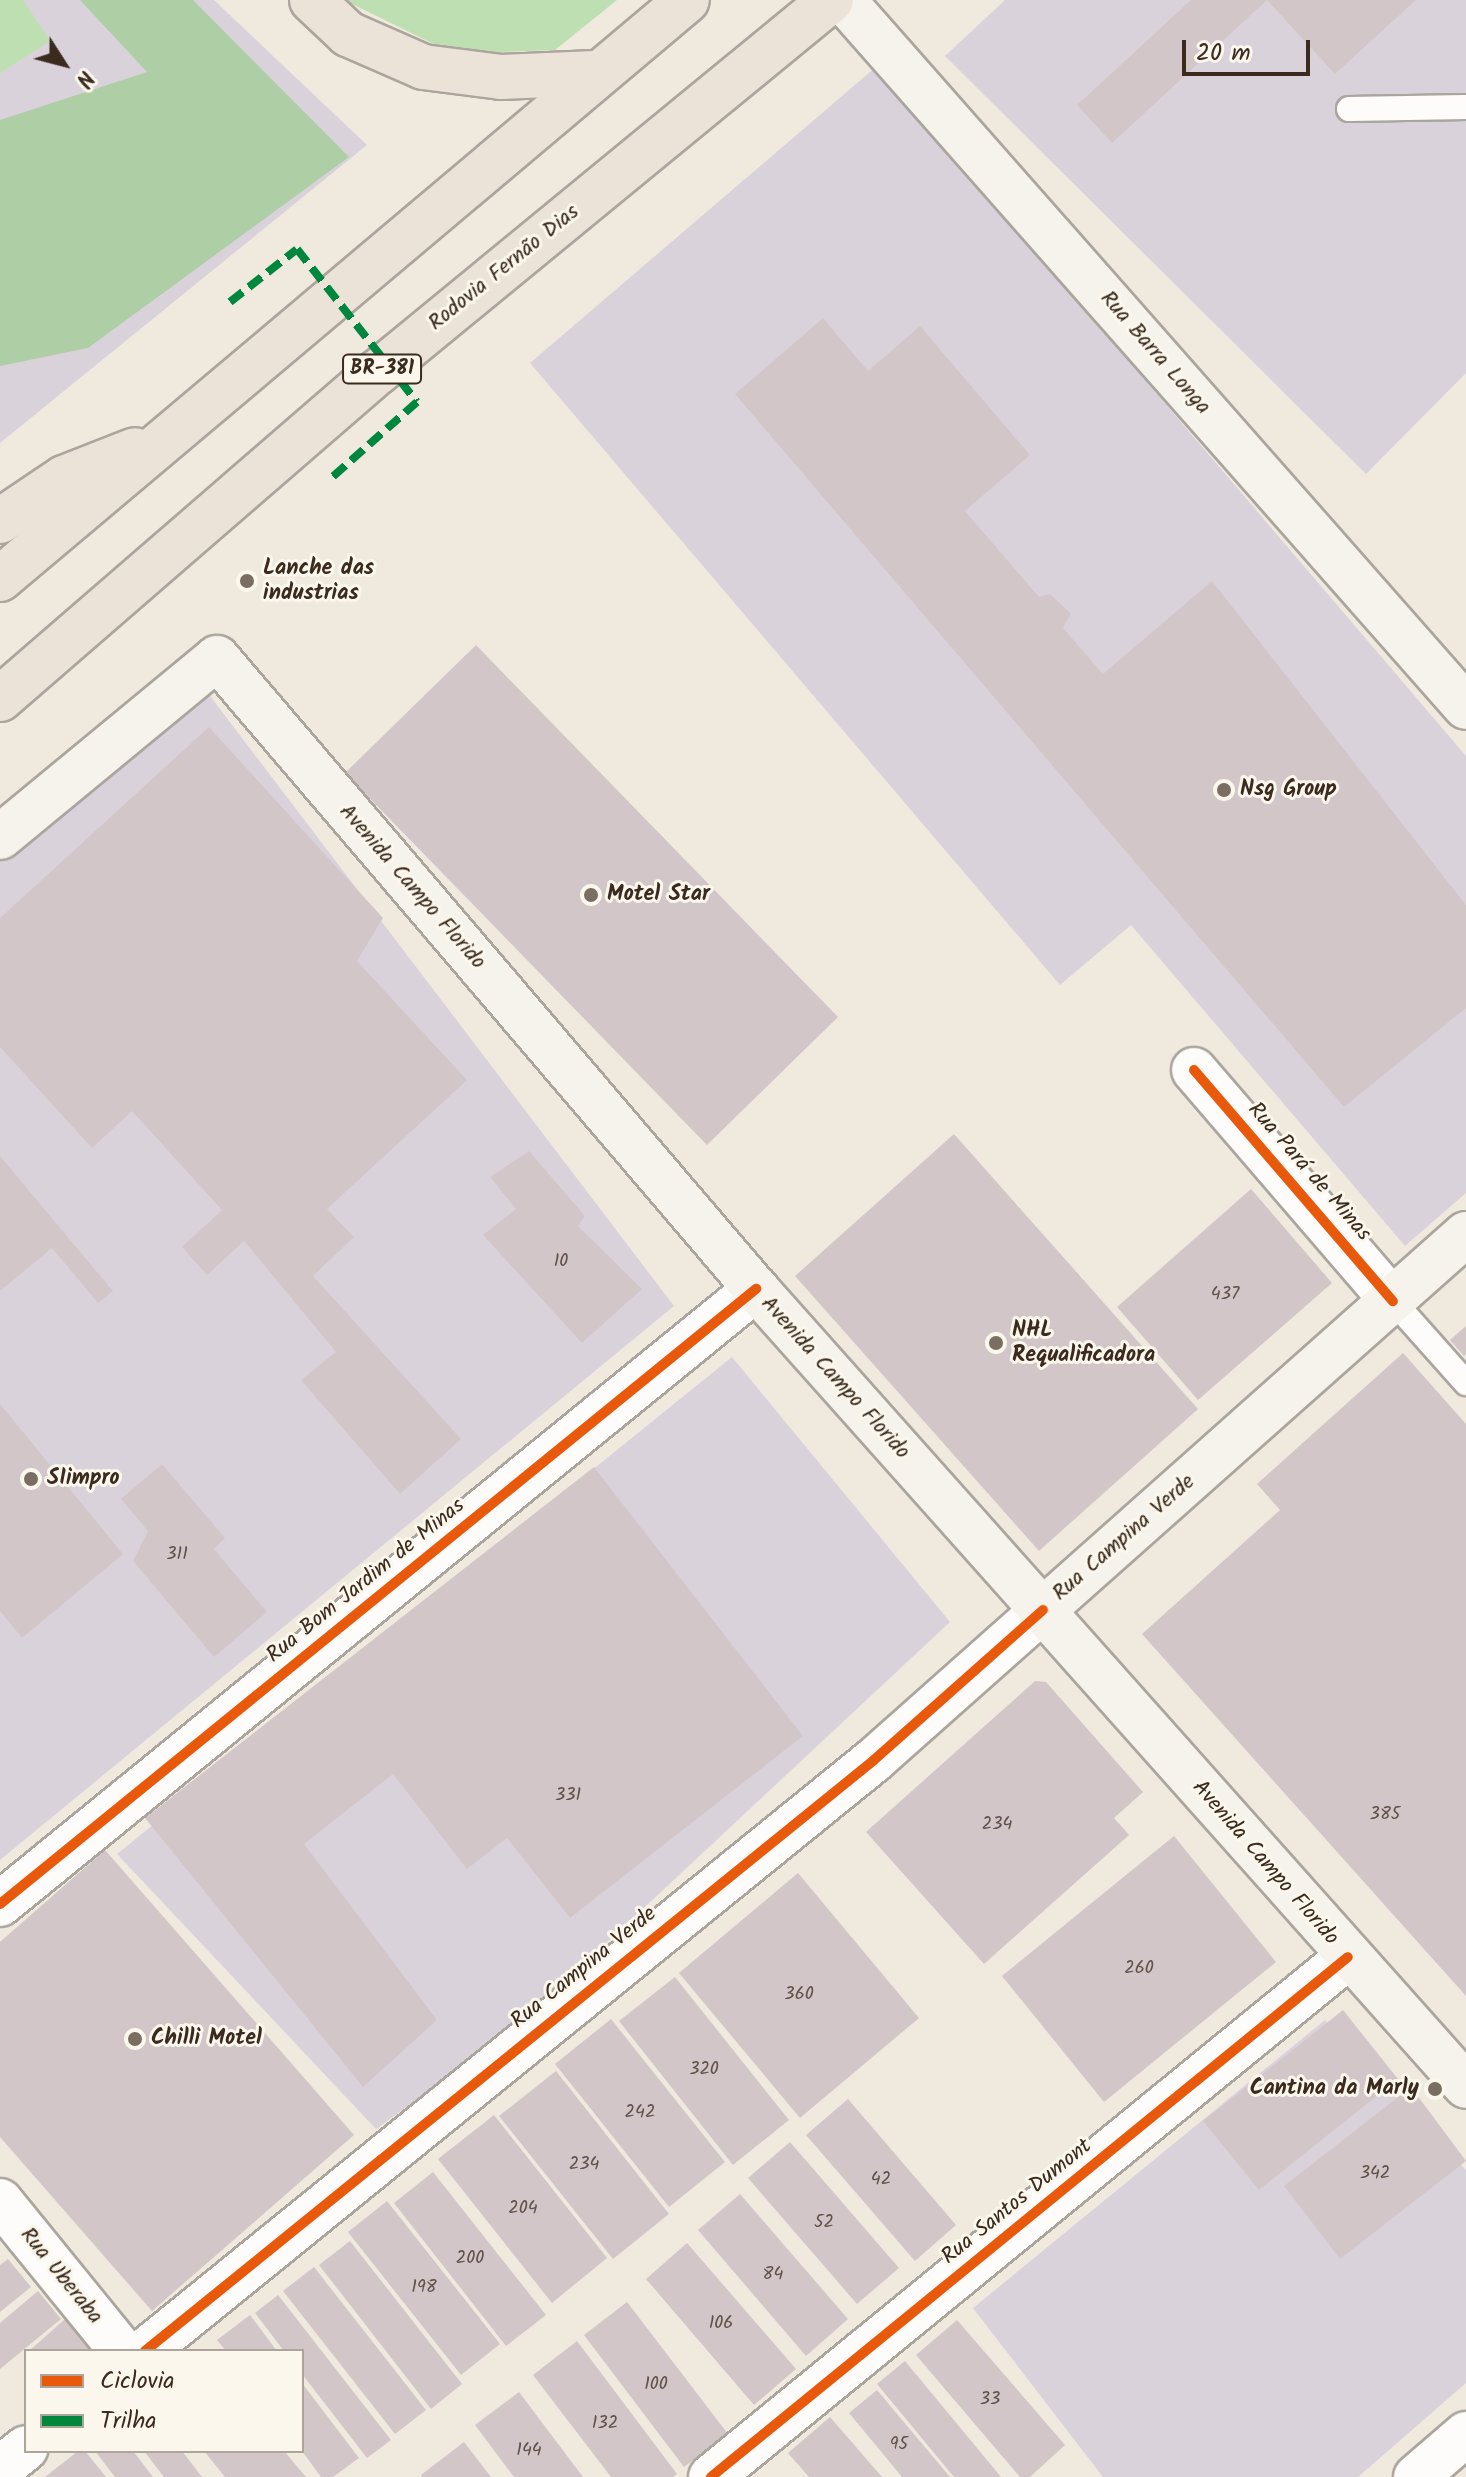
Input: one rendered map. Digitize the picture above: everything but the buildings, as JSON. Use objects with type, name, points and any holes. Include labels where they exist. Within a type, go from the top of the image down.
[{"type":"highway","points":[[312,0],[348,34],[423,67],[501,77],[595,73]]},
{"type":"highway","points":[[0,579],[595,73],[687,0]]},
{"type":"highway","name":"Rodovia Fernão Dias","points":[[0,699],[378,372],[831,0]]},
{"type":"highway","points":[[0,521],[64,478],[171,436]]},
{"type":"main road","name":"Rua Barra Longa","points":[[843,0],[1466,707]]},
{"type":"main road","name":"Avenida Campo Florido","points":[[0,837],[217,658],[756,1289],[1466,2086]]},
{"type":"main road","name":"Rua Campina Verde","points":[[1043,1610],[1466,1234]]},
{"type":"street","name":"Rua Pará de Minas","points":[[1194,1070],[1393,1301]]},
{"type":"street","name":"Rua Bom Jardim de Minas","points":[[0,1904],[756,1289]]},
{"type":"street","name":"Rua Campina Verde","points":[[147,2349],[874,1760],[1043,1610]]},
{"type":"street","name":"Rua Santos Dumont","points":[[711,2477],[1348,1957]]},
{"type":"street","name":"Rua Uberaba","points":[[0,2201],[120,2349]]},
{"type":"street","points":[[1416,2477],[1466,2434]]},
{"type":"street","points":[[0,2469],[24,2450]]},
{"type":"lane","points":[[1349,109],[1466,107]]},
{"type":"lane","points":[[1393,1301],[1466,1383]]},
{"type":"shaded area","points":[[0,0],[214,0],[367,145],[0,443]]},
{"type":"shaded area","points":[[1005,0],[1466,0],[1466,373],[1366,474],[945,56]]},
{"type":"shaded area","points":[[877,66],[1466,756],[1466,1193],[1405,1246],[1131,925],[1060,985],[530,363]]},
{"type":"shaded area","points":[[207,692],[674,1306],[0,1860],[0,861]]},
{"type":"shaded area","points":[[732,1357],[950,1622],[513,2030],[376,2129],[117,1854]]},
{"type":"shaded area","points":[[1325,2020],[1466,2170],[1466,2383],[1358,2477],[1103,2477],[973,2308]]},
{"type":"green space","points":[[0,0],[23,0],[50,41],[0,73]]},
{"type":"green space","points":[[80,0],[193,0],[349,157],[88,348],[0,366],[0,120],[147,72]]},
{"type":"green space","points":[[344,0],[617,0],[555,50],[454,54]]},
{"type":"marked path","points":[[230,302],[297,249],[417,402],[329,480]]},
{"type":"cycle path","points":[[1194,1070],[1393,1301]]},
{"type":"cycle path","points":[[0,1904],[756,1289]]},
{"type":"cycle path","points":[[147,2349],[874,1760],[1043,1610]]},
{"type":"cycle path","points":[[711,2477],[1348,1957]]},
{"type":"place","name":"Lanche das industrias","points":[[247,581]]},
{"type":"place","name":"Nsg Group","points":[[1224,790]]},
{"type":"place","name":"Motel Star","points":[[591,895]]},
{"type":"place","name":"NHL Requalificadora","points":[[996,1343]]},
{"type":"place","name":"SIimpro","points":[[31,1479]]},
{"type":"place","name":"Chilli Motel","points":[[135,2039]]},
{"type":"place","name":"Cantina da Marly","points":[[1435,2089]]}]
